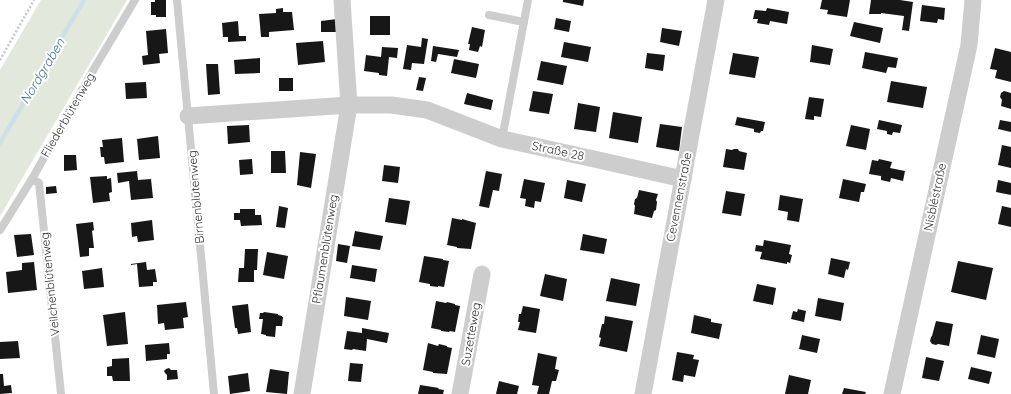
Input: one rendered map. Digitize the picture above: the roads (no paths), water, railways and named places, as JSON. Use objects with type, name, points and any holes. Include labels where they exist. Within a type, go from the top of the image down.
[{"type":"street","name":"Pflaumenblütenweg","points":[[302,394],[349,105],[342,0]]},
{"type":"street","name":"Cevennenstraße","points":[[643,394],[716,0]]},
{"type":"street","name":"Nisbléstraße","points":[[892,394],[969,45],[973,0]]},
{"type":"street","points":[[188,116],[349,105]]},
{"type":"street","name":"Straße 28","points":[[349,105],[391,105],[427,110],[502,139],[682,179]]},
{"type":"street","name":"Suzetteweg","points":[[460,394],[482,274]]},
{"type":"lane","name":"Fliederblütenweg","points":[[0,230],[32,179],[95,67],[135,0]]},
{"type":"lane","name":"Birnenblütenweg","points":[[177,0],[214,394]]},
{"type":"lane","points":[[502,139],[528,0]]},
{"type":"lane","points":[[489,15],[524,22]]},
{"type":"lane","name":"Veilchenblütenweg","points":[[32,179],[39,183],[61,394]]},
{"type":"waterway","name":"Nordgraben","points":[[0,143],[84,0]]}]
